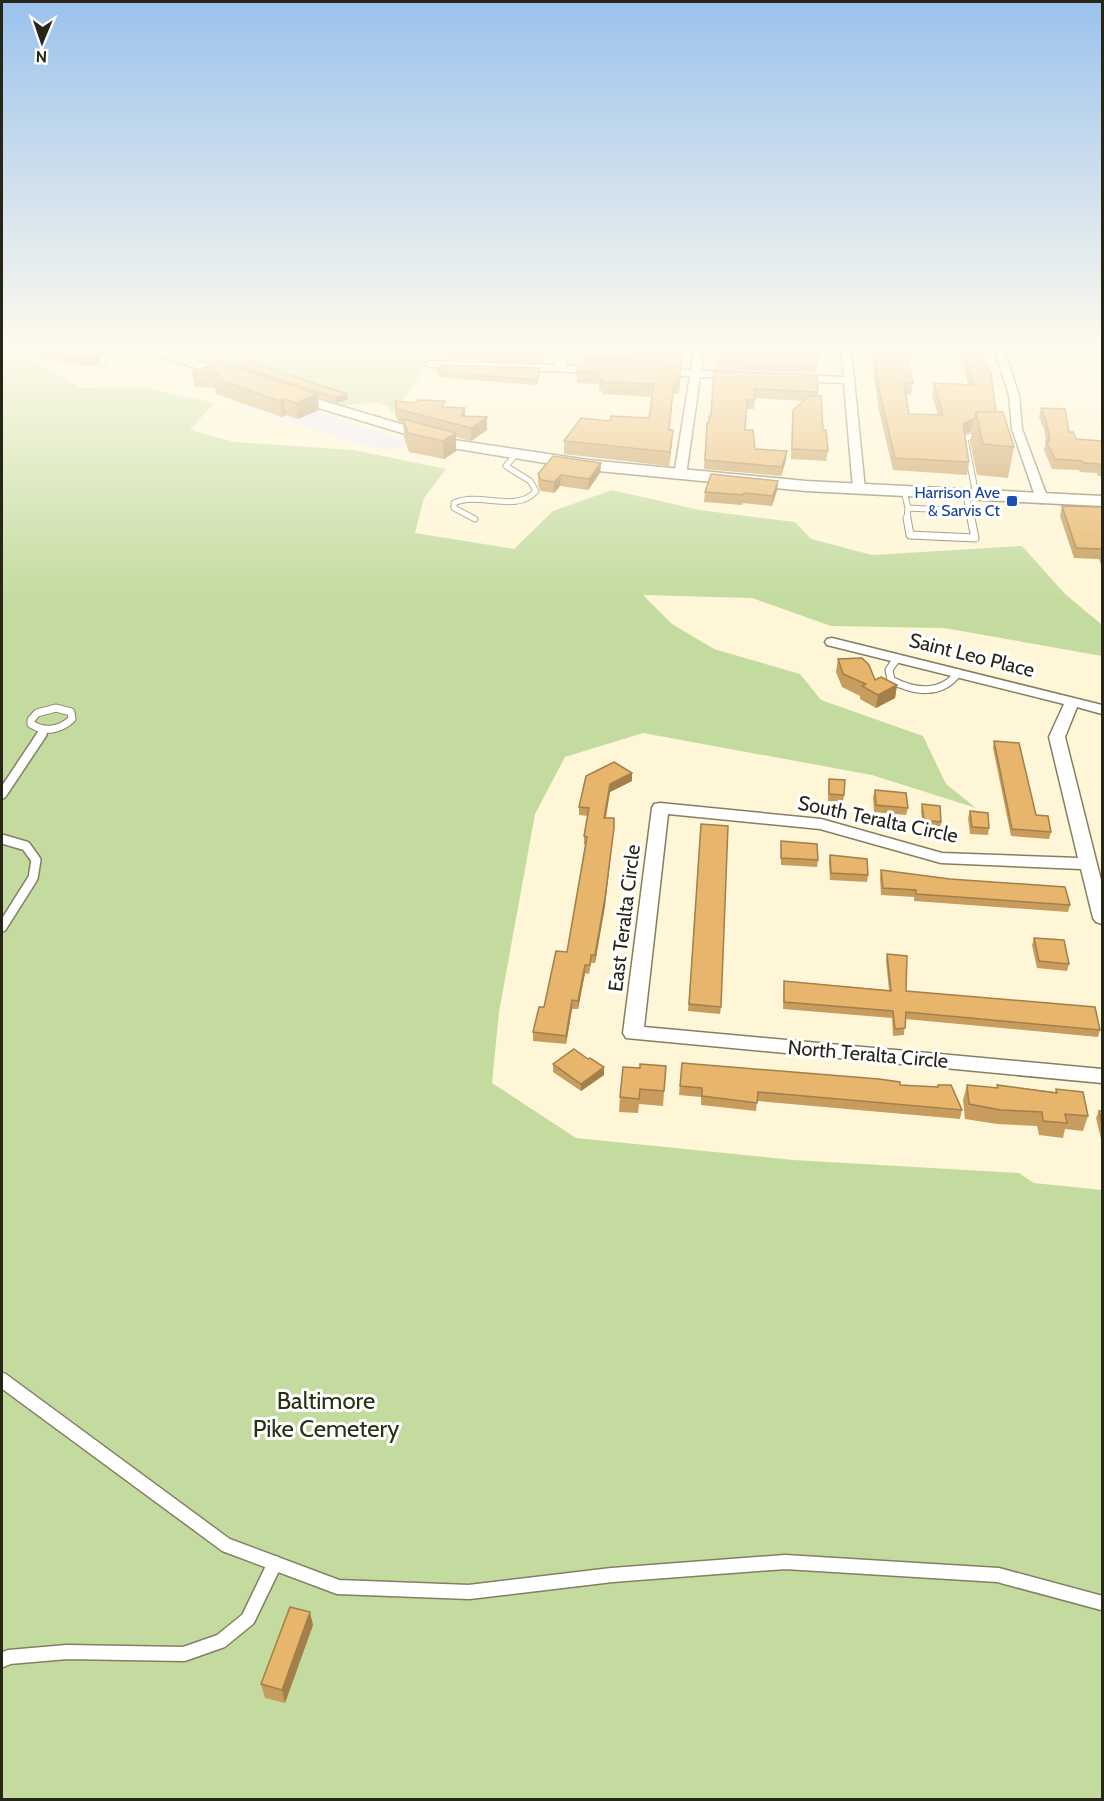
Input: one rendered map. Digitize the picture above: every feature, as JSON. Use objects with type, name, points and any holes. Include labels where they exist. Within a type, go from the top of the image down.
[{"type":"main road","points":[[413,433],[452,444],[515,455],[680,475],[859,489],[1102,501]]},
{"type":"street","points":[[680,475],[686,433]]},
{"type":"street","points":[[853,433],[859,489]]},
{"type":"street","points":[[1015,433],[1015,438],[1042,499]]},
{"type":"street","name":"Saint Leo Place","points":[[832,642],[1102,709]]},
{"type":"street","points":[[1072,702],[1057,737],[1102,918]]},
{"type":"street","name":"South Teralta Circle","points":[[660,808],[821,824],[941,858],[1088,864]]},
{"type":"street","name":"East Teralta Circle","points":[[633,1033],[660,808]]},
{"type":"street","name":"North Teralta Circle","points":[[633,1033],[1102,1076]]},
{"type":"lane","points":[[904,491],[908,508],[906,513],[909,535],[975,538],[969,511],[971,495],[965,439],[971,436],[988,436]]},
{"type":"lane","points":[[476,519],[454,508],[454,503],[471,498],[520,502],[529,500],[535,495],[536,491],[530,481],[506,466],[515,455]]},
{"type":"lane","points":[[908,508],[969,511]]},
{"type":"lane","points":[[897,658],[889,670],[891,680],[902,687],[921,690],[941,688],[954,682],[958,673]]},
{"type":"lane","points":[[56,708],[71,712],[72,719],[69,722],[58,728],[45,729],[31,724],[31,720],[37,713],[56,708]]},
{"type":"lane","points":[[2,794],[45,729]]},
{"type":"lane","points":[[2,839],[26,846],[36,860],[33,878],[2,927]]},
{"type":"lane","points":[[2,1380],[226,1545],[338,1587],[469,1592],[612,1575],[785,1562],[998,1575],[1102,1603]]},
{"type":"lane","points":[[2,1660],[9,1657],[67,1652],[184,1654],[221,1641],[248,1619],[275,1563]]},
{"type":"shaded area","points":[[324,433],[382,433],[410,442],[392,451]]},
{"type":"green space","name":"Baltimore Pike Cemetery","points":[[2,433],[201,433],[234,442],[353,450],[446,469],[424,498],[415,533],[514,549],[553,511],[612,490],[699,510],[795,522],[811,539],[872,555],[1022,546],[1065,594],[1102,625],[1102,656],[944,628],[831,626],[752,598],[643,595],[672,624],[714,649],[800,674],[821,700],[923,736],[946,784],[976,808],[872,775],[643,733],[565,757],[535,814],[499,1012],[492,1083],[576,1138],[793,1160],[1019,1173],[1034,1183],[1102,1190],[1102,1799],[2,1799]]},
{"type":"building","points":[[408,433],[456,433],[443,441]]},
{"type":"building","points":[[570,433],[673,433],[670,452],[564,441]]},
{"type":"building","points":[[706,433],[753,433],[755,449],[787,451],[782,467],[705,460]]},
{"type":"building","points":[[792,433],[826,433],[828,451],[792,449]]},
{"type":"building","points":[[889,433],[964,433],[969,462],[895,458]]},
{"type":"building","points":[[981,433],[1010,433],[1014,447],[983,444]]},
{"type":"building","points":[[1048,433],[1073,433],[1076,439],[1102,441],[1102,466],[1082,461],[1055,459],[1046,441],[1050,441]]},
{"type":"building","points":[[553,456],[601,463],[589,479],[561,475],[554,482],[541,480],[538,474]]},
{"type":"building","points":[[711,474],[778,481],[773,496],[705,492]]},
{"type":"building","points":[[1062,506],[1102,507],[1102,549],[1076,548]]},
{"type":"building","points":[[862,658],[869,665],[875,680],[881,677],[897,685],[878,695],[862,686],[866,684],[843,674],[838,659]]},
{"type":"building","points":[[994,741],[1019,743],[1036,815],[1048,816],[1051,832],[1012,829]]},
{"type":"building","points":[[614,762],[632,773],[610,784],[604,818],[614,818],[614,828],[595,955],[591,955],[590,965],[585,965],[578,1001],[572,1000],[566,1036],[533,1032],[539,1007],[544,1007],[556,951],[567,952],[587,837],[584,836],[589,808],[579,807],[586,776]]},
{"type":"building","points":[[829,779],[845,780],[844,795],[829,794]]},
{"type":"building","points":[[875,790],[906,793],[908,808],[876,805]]},
{"type":"building","points":[[922,804],[940,806],[941,822],[924,820]]},
{"type":"building","points":[[970,811],[988,813],[989,828],[972,827]]},
{"type":"building","points":[[701,824],[728,826],[721,1007],[689,1004]]},
{"type":"building","points":[[781,841],[817,844],[818,860],[781,858]]},
{"type":"building","points":[[830,855],[867,859],[868,875],[831,873]]},
{"type":"building","points":[[881,870],[950,879],[1065,887],[1070,905],[916,894],[916,890],[883,888]]},
{"type":"building","points":[[1034,938],[1064,940],[1069,964],[1039,961]]},
{"type":"building","points":[[887,954],[907,956],[906,991],[1095,1007],[1100,1030],[906,1012],[905,1028],[895,1029],[893,1011],[784,1002],[784,981],[891,991]]},
{"type":"building","points":[[574,1049],[604,1067],[581,1084],[553,1064]]},
{"type":"building","points":[[682,1063],[879,1079],[900,1082],[900,1085],[938,1087],[938,1085],[951,1085],[962,1110],[758,1092],[757,1103],[702,1096],[702,1088],[680,1086]]},
{"type":"building","points":[[640,1064],[666,1066],[664,1091],[640,1089],[639,1099],[620,1097],[623,1067],[640,1068]]},
{"type":"building","points":[[967,1085],[998,1088],[997,1085],[1057,1093],[1056,1089],[1083,1092],[1088,1116],[1065,1114],[1067,1123],[1043,1121],[1042,1112],[1001,1110],[969,1104]]},
{"type":"building","points":[[290,1607],[310,1612],[282,1690],[261,1684]]},
{"type":"place","name":"Harrison Ave & Sarvis Ct","points":[[1012,501]]}]
